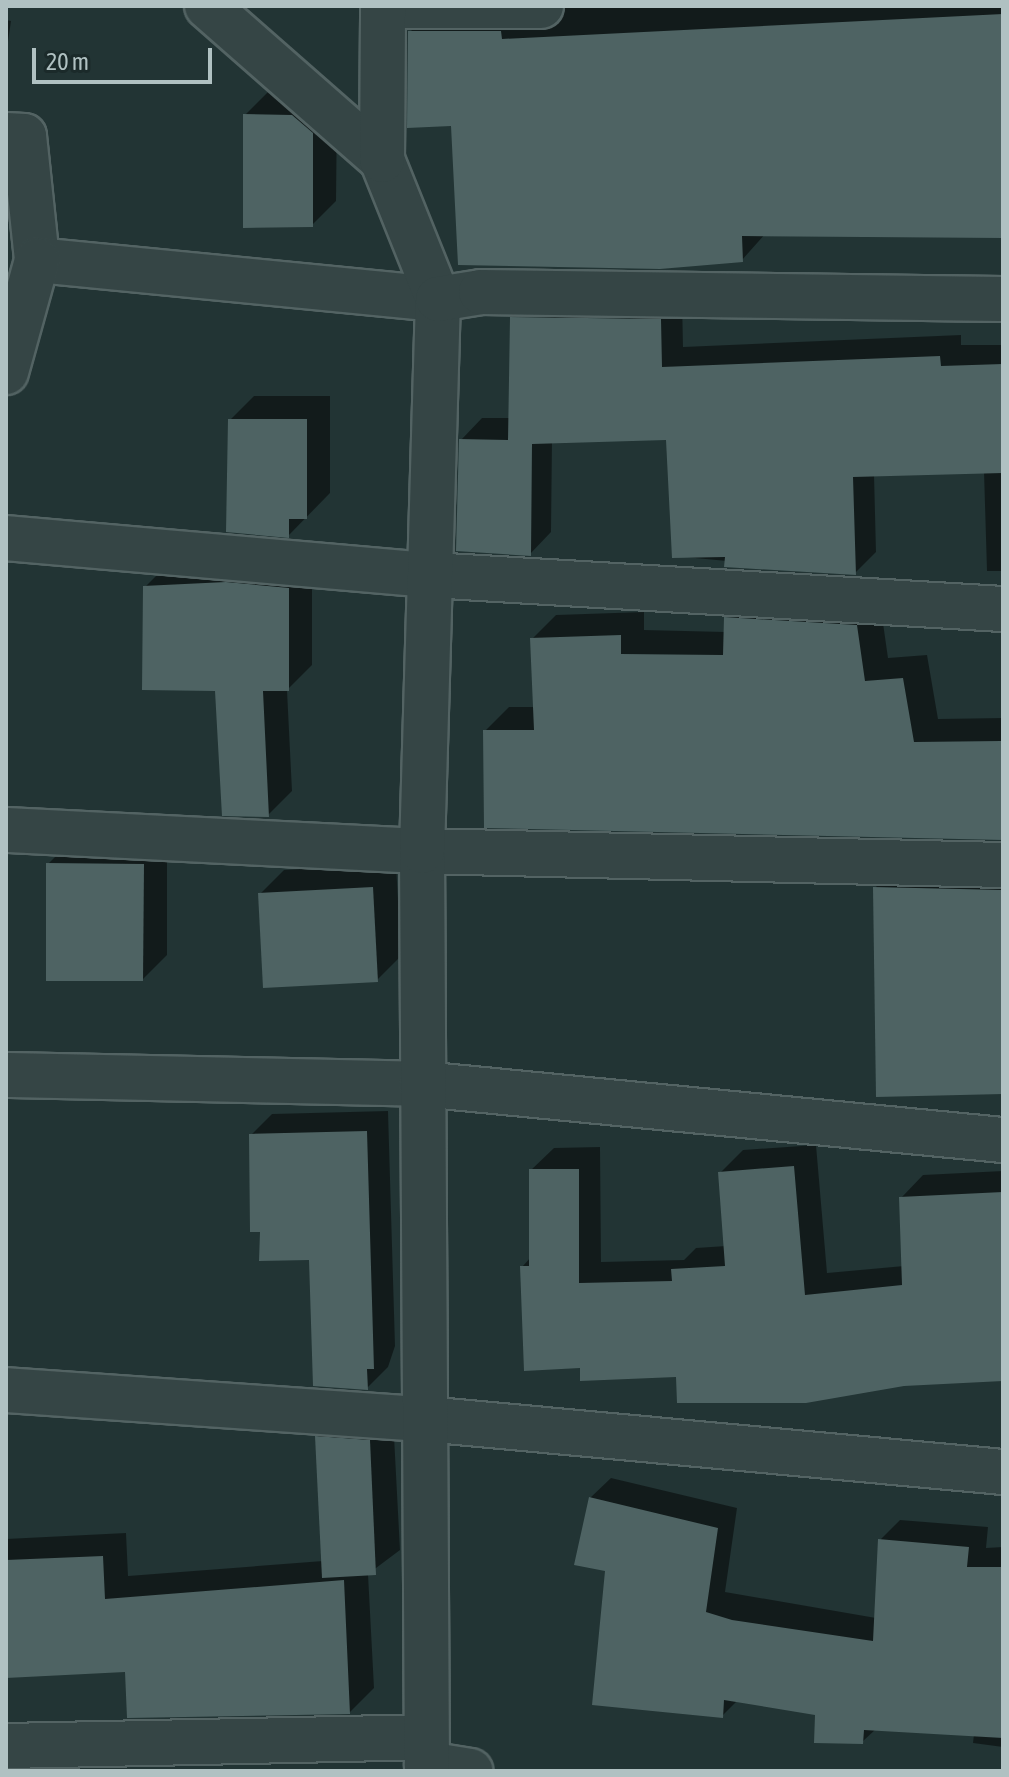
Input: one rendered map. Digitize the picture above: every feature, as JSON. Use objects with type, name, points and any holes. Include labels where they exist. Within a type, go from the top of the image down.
[{"type":"street","points":[[207,6],[382,160]]},
{"type":"street","points":[[427,1757],[422,851],[438,299],[382,160],[383,7],[541,6]]},
{"type":"street","points":[[6,135],[24,136],[37,260],[6,372]]},
{"type":"street","points":[[37,260],[438,299],[481,292],[1003,299]]},
{"type":"street","points":[[6,538],[430,575],[1003,609]]},
{"type":"street","points":[[6,830],[422,851],[1003,865]]},
{"type":"street","points":[[6,1075],[421,1084],[1003,1140]]},
{"type":"street","points":[[6,1390],[425,1419],[1003,1472]]},
{"type":"street","points":[[6,1746],[427,1757],[470,1771]]},
{"type":"building","points":[[1003,14],[1003,238],[742,236],[743,262],[660,269],[458,265],[451,126],[407,128],[408,31],[501,31],[502,39]]},
{"type":"building","points":[[243,114],[292,115],[313,133],[313,227],[243,228]]},
{"type":"building","points":[[510,317],[661,319],[662,367],[940,356],[941,366],[1003,364],[1003,473],[853,477],[856,575],[724,567],[725,557],[672,558],[666,440],[532,444],[531,556],[456,551],[459,439],[508,440]]},
{"type":"building","points":[[228,419],[307,419],[307,519],[289,519],[289,538],[226,532]]},
{"type":"building","points":[[226,582],[289,588],[289,691],[263,691],[269,817],[222,816],[215,691],[142,690],[143,586]]},
{"type":"building","points":[[724,617],[857,625],[865,681],[903,678],[914,742],[1001,741],[1003,840],[484,828],[483,730],[534,730],[530,638],[621,635],[621,654],[723,655]]},
{"type":"building","points":[[46,863],[144,864],[143,981],[46,981]]},
{"type":"building","points":[[373,887],[378,982],[263,988],[258,893]]},
{"type":"building","points":[[873,887],[1003,890],[1003,1094],[876,1097]]},
{"type":"building","points":[[367,1131],[374,1369],[367,1369],[368,1390],[313,1386],[309,1260],[259,1261],[260,1232],[250,1232],[249,1134]]},
{"type":"building","points":[[794,1166],[805,1295],[902,1285],[899,1197],[1003,1192],[1003,1381],[904,1386],[806,1403],[677,1403],[676,1377],[580,1381],[580,1368],[524,1371],[520,1266],[529,1266],[529,1169],[579,1169],[579,1283],[672,1281],[671,1269],[725,1266],[718,1172]]},
{"type":"building","points":[[315,1436],[370,1440],[376,1575],[322,1578]]},
{"type":"building","points":[[589,1497],[718,1528],[706,1612],[732,1620],[873,1641],[878,1539],[969,1547],[967,1567],[1003,1567],[1003,1738],[864,1730],[863,1744],[814,1743],[815,1715],[724,1700],[723,1718],[592,1705],[605,1571],[574,1565]]},
{"type":"building","points":[[103,1556],[105,1599],[344,1580],[350,1714],[127,1718],[125,1672],[6,1678],[6,1560]]}]
